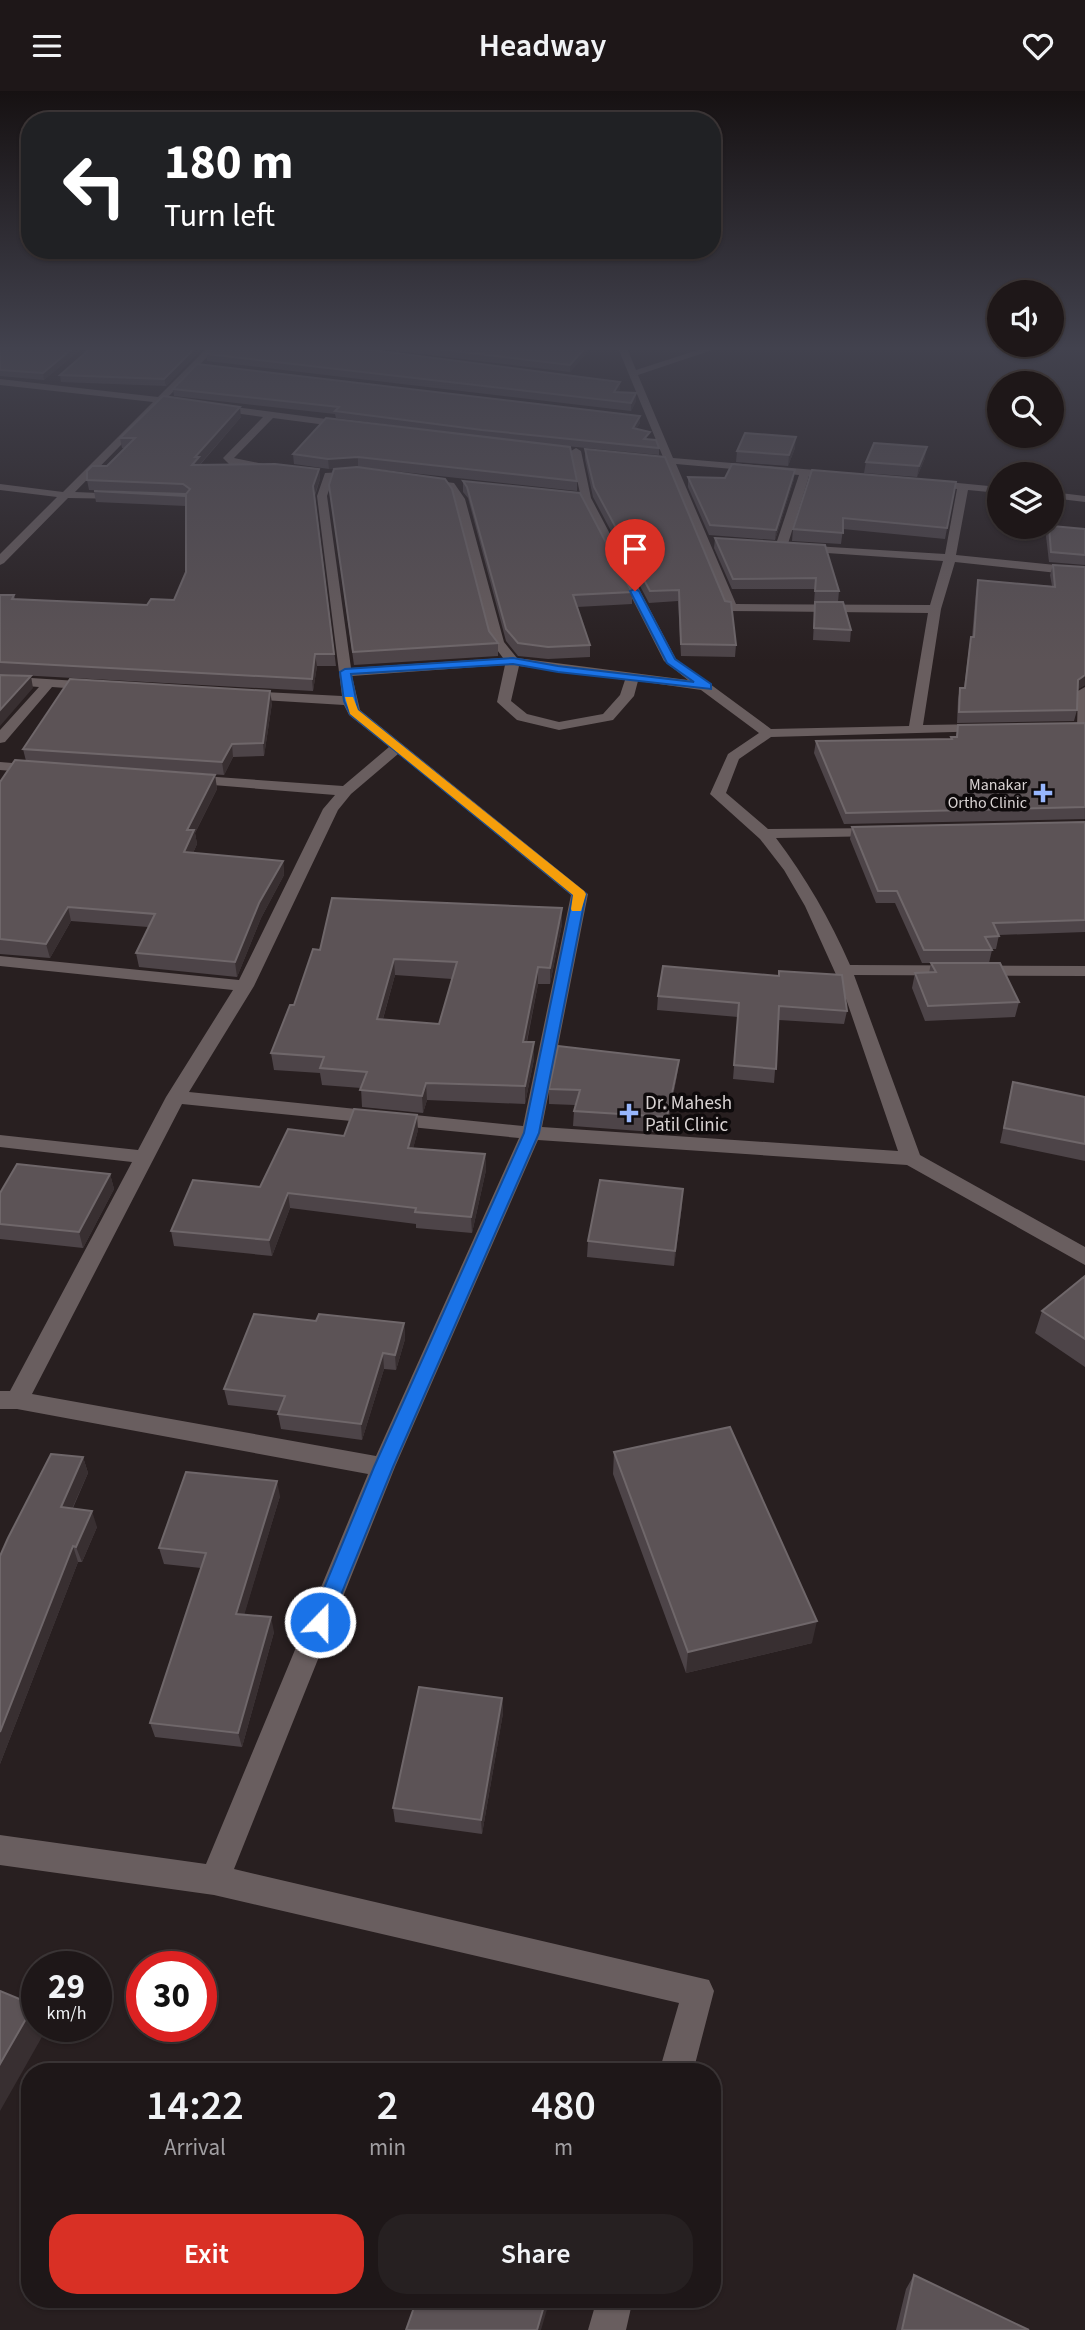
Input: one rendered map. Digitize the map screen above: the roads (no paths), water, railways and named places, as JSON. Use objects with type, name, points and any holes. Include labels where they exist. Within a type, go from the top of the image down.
[{"type":"street","points":[[0,561],[107,452]]},
{"type":"street","points":[[234,452],[228,459],[234,463],[288,470]]},
{"type":"street","points":[[576,452],[586,498],[671,661],[768,733]]},
{"type":"street","points":[[667,452],[710,542],[731,608],[935,609]]},
{"type":"street","points":[[630,457],[845,476]]},
{"type":"street","points":[[805,472],[774,547],[950,558],[1085,572]]},
{"type":"street","points":[[315,474],[371,475]]},
{"type":"street","points":[[214,1880],[383,1467],[531,1133],[580,894],[354,712],[349,701],[322,496],[329,475]]},
{"type":"street","points":[[411,480],[463,487]]},
{"type":"street","points":[[911,482],[987,489]]},
{"type":"street","points":[[450,485],[460,499],[498,643],[513,661]]},
{"type":"street","points":[[0,487],[65,495],[131,498]]},
{"type":"street","points":[[916,728],[935,609],[950,558],[963,487]]},
{"type":"street","points":[[1064,496],[1085,499]]},
{"type":"street","points":[[572,497],[586,498]]},
{"type":"street","points":[[345,672],[513,661],[708,687]]},
{"type":"street","points":[[513,661],[504,702],[522,717],[559,726],[608,717],[627,695],[632,678]]},
{"type":"street","points":[[0,680],[117,688]]},
{"type":"street","points":[[0,739],[48,684]]},
{"type":"street","points":[[1079,728],[1085,691]]},
{"type":"street","points":[[226,694],[349,701]]},
{"type":"street","points":[[911,1159],[843,970],[798,878],[765,834],[718,794],[733,757],[768,733],[1000,728]]},
{"type":"street","points":[[383,1467],[9,1400],[176,1097],[245,986],[331,809],[346,791],[399,746]]},
{"type":"street","points":[[0,766],[55,770]]},
{"type":"street","points":[[166,778],[346,791]]},
{"type":"street","points":[[765,834],[890,831]]},
{"type":"street","points":[[0,961],[245,986]]},
{"type":"street","points":[[843,970],[1085,971]]},
{"type":"street","points":[[176,1097],[531,1133],[911,1159],[1085,1257]]},
{"type":"street","points":[[0,1141],[145,1157]]},
{"type":"street","points":[[0,1850],[214,1880],[698,1991],[678,2063]]},
{"type":"street","points":[[607,2330],[613,2308]]},
{"type":"place","name":"Manakar Ortho Clinic","points":[[1043,793]]},
{"type":"place","name":"Dr. Mahesh Patil Clinic","points":[[629,1113]]}]
